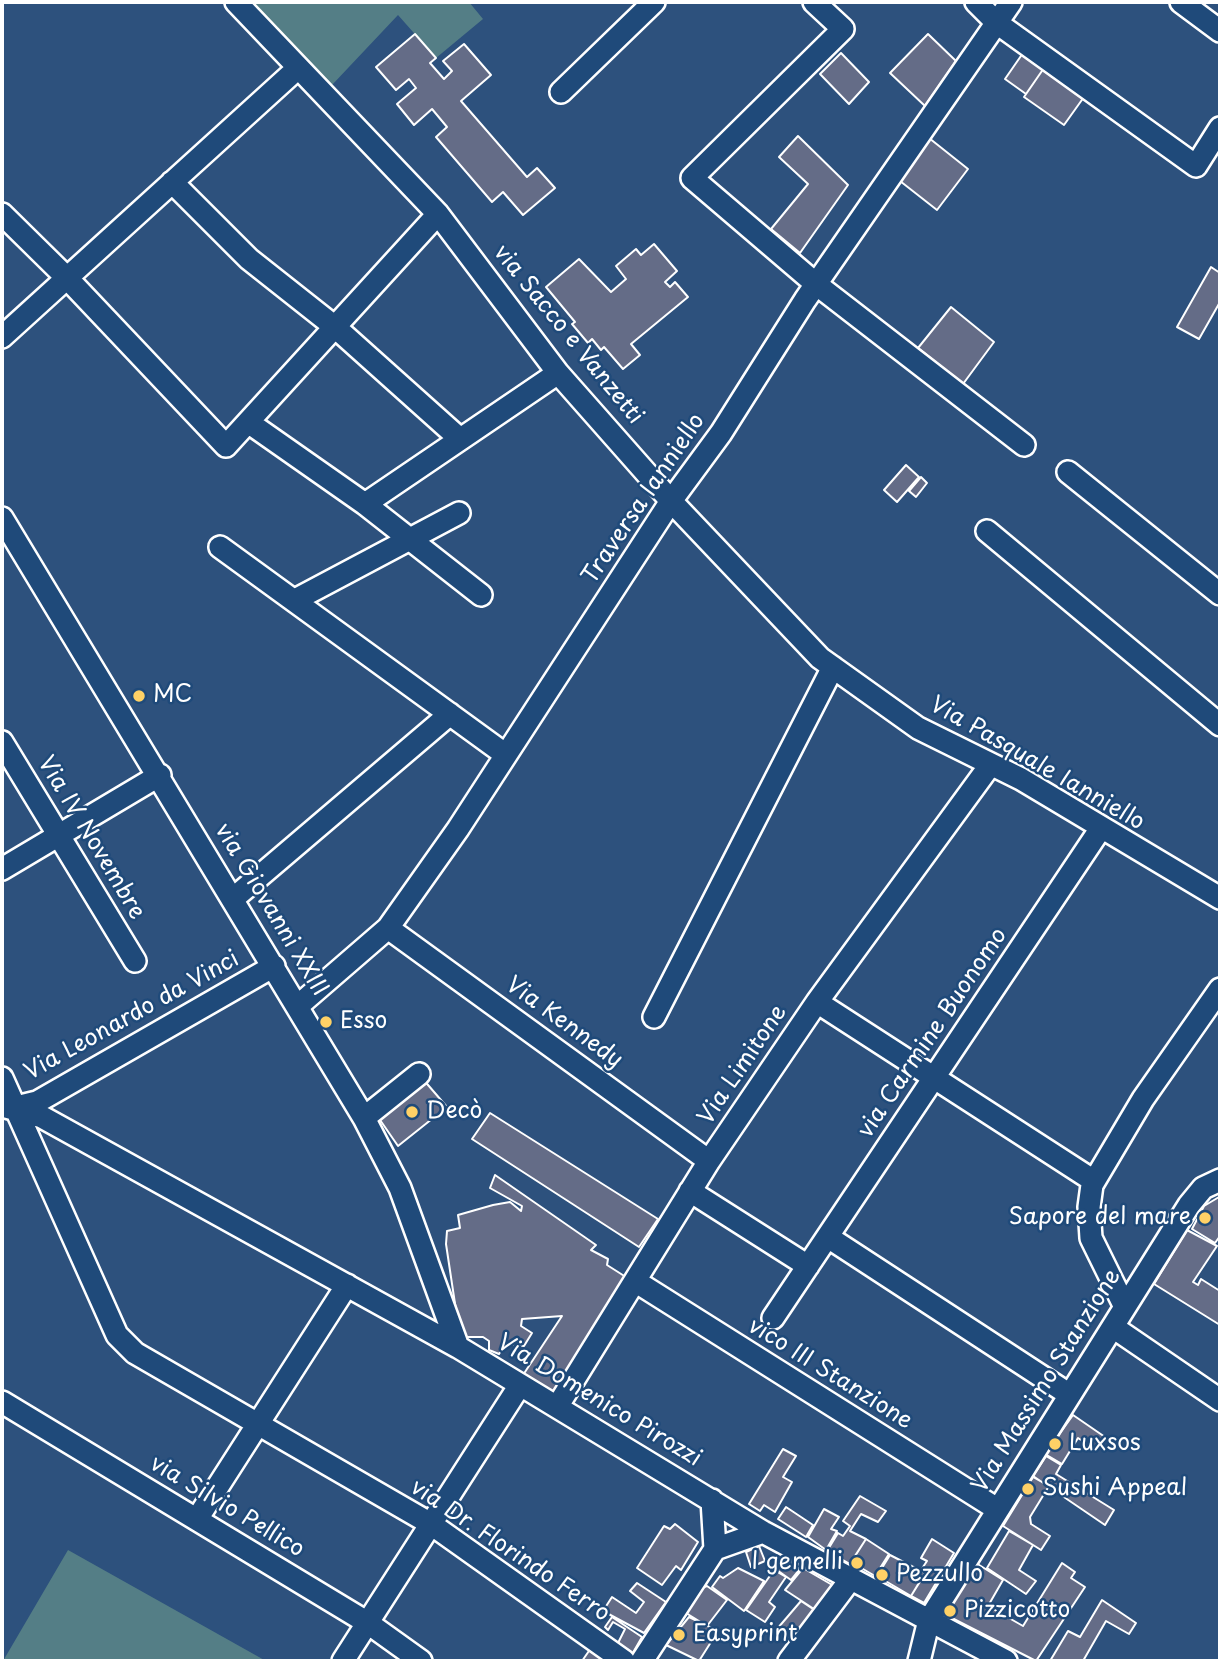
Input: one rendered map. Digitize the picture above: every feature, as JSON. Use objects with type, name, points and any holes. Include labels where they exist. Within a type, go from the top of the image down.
[{"type":"street","name":"via Sacco e Vanzetti","points":[[236,2],[438,214],[558,373],[671,501],[820,657],[868,692]]},
{"type":"street","points":[[561,92],[654,2]]},
{"type":"street","points":[[814,2],[843,29],[692,178],[816,284],[1024,445]]},
{"type":"street","points":[[976,2],[997,23],[1196,166],[1220,128]]},
{"type":"street","name":"Traversa Ianniello","points":[[299,1005],[388,928],[506,755],[671,501],[721,433],[816,284],[1011,2]]},
{"type":"street","points":[[1181,2],[1220,31]]},
{"type":"street","points":[[2,337],[298,68]]},
{"type":"street","points":[[172,182],[249,259],[335,327],[460,439]]},
{"type":"street","points":[[2,214],[67,278],[226,446],[438,214]]},
{"type":"street","points":[[365,504],[558,373]]},
{"type":"street","points":[[248,422],[365,504],[481,595]]},
{"type":"street","points":[[1068,472],[1220,594]]},
{"type":"street","points":[[295,600],[459,513]]},
{"type":"street","name":"via Giovanni XXIII","points":[[2,518],[299,1005],[364,1118],[400,1188],[458,1347]]},
{"type":"street","points":[[987,531],[1220,725]]},
{"type":"street","points":[[220,547],[506,755]]},
{"type":"street","points":[[654,1017],[833,667]]},
{"type":"street","name":"Via Pasquale Ianniello","points":[[868,692],[918,728],[991,764],[1220,898]]},
{"type":"street","points":[[234,898],[450,714]]},
{"type":"street","name":"Via IV Novembre","points":[[2,742],[135,961]]},
{"type":"street","name":"Via Limitone","points":[[557,1407],[709,1161],[817,1002],[991,764]]},
{"type":"street","points":[[2,869],[160,775]]},
{"type":"street","name":"via Carmine Buonomo","points":[[773,1318],[1101,828]]},
{"type":"street","name":"Via Kennedy","points":[[388,928],[709,1161]]},
{"type":"street","name":"Via Leonardo da Vinci","points":[[5,1110],[37,1102],[274,966]]},
{"type":"street","points":[[1125,1307],[1091,1238],[1089,1207],[1094,1181],[1143,1100],[1220,989]]},
{"type":"street","points":[[817,1002],[1094,1181]]},
{"type":"street","points":[[364,1118],[419,1074]]},
{"type":"street","name":"via Dr. Florindo Ferro","points":[[2,1078],[12,1094],[5,1110],[28,1133],[117,1335],[135,1353],[255,1425],[431,1524],[624,1661]]},
{"type":"street","name":"Via Domenico Pirozzi","points":[[5,1110],[42,1117],[347,1284],[458,1347],[763,1532],[1006,1661]]},
{"type":"street","points":[[1220,1174],[1220,1180]]},
{"type":"street","name":"Via Massimo Stanzione","points":[[919,1661],[929,1620],[998,1509],[1196,1196],[1220,1180]]},
{"type":"street","points":[[690,1191],[808,1266]]},
{"type":"street","points":[[828,1237],[1070,1395]]},
{"type":"street","name":"vico III Stanzione","points":[[635,1281],[998,1509]]},
{"type":"street","points":[[197,1519],[347,1284]]},
{"type":"street","points":[[1113,1327],[1220,1400]]},
{"type":"street","points":[[343,1661],[520,1385]]},
{"type":"street","name":"via Silvio Pellico","points":[[2,1402],[368,1623],[421,1661]]},
{"type":"street","points":[[721,1546],[725,1508]]},
{"type":"street","points":[[642,1661],[721,1546],[739,1527],[725,1508]]},
{"type":"street","points":[[721,1546],[763,1532]]},
{"type":"street","points":[[789,1661],[850,1580]]},
{"type":"green space","points":[[251,2],[469,2],[483,19],[436,58],[398,15],[332,85]]},
{"type":"green space","points":[[68,1550],[266,1661],[3,1661]]},
{"type":"building","points":[[415,34],[436,58],[430,63],[444,79],[452,71],[443,61],[464,44],[491,75],[461,101],[527,177],[537,168],[555,188],[523,215],[503,192],[492,202],[436,137],[447,127],[432,109],[414,125],[397,104],[416,88],[409,79],[396,90],[376,67]]},
{"type":"building","points":[[928,34],[956,61],[925,106],[890,73]]},
{"type":"building","points":[[841,53],[869,82],[849,104],[820,74]]},
{"type":"building","points":[[1023,53],[1044,68],[1026,94],[1005,79]]},
{"type":"building","points":[[1044,68],[1084,97],[1064,125],[1024,97]]},
{"type":"building","points":[[798,136],[848,185],[800,253],[771,229],[808,184],[779,157]]},
{"type":"building","points":[[929,138],[968,169],[937,210],[900,181]]},
{"type":"building","points":[[654,244],[677,271],[665,282],[670,287],[675,282],[688,297],[631,344],[640,355],[623,369],[604,347],[601,350],[592,339],[588,343],[572,324],[575,322],[546,287],[579,259],[611,292],[626,279],[616,266],[636,249],[641,255]]},
{"type":"building","points":[[1211,267],[1220,273],[1220,302],[1199,339],[1177,327]]},
{"type":"building","points":[[951,307],[994,342],[963,384],[918,348]]},
{"type":"building","points":[[906,465],[919,477],[897,502],[884,490]]},
{"type":"building","points":[[921,477],[927,483],[916,497],[909,491]]},
{"type":"building","name":"Decò","points":[[422,1078],[447,1107],[398,1146],[378,1117]]},
{"type":"building","points":[[490,1113],[658,1219],[639,1247],[472,1139]]},
{"type":"building","points":[[495,1175],[596,1245],[591,1250],[608,1259],[607,1265],[629,1279],[555,1396],[523,1375],[562,1316],[522,1319],[521,1326],[532,1333],[524,1346],[505,1344],[499,1354],[489,1350],[489,1341],[483,1337],[460,1337],[446,1244],[447,1231],[460,1228],[458,1215],[493,1205],[510,1202],[521,1211],[522,1206],[490,1188]]},
{"type":"building","points":[[1219,1197],[1220,1236],[1215,1243],[1192,1229],[1204,1206]]},
{"type":"building","points":[[1187,1230],[1217,1246],[1193,1282],[1198,1285],[1201,1279],[1220,1291],[1220,1325],[1154,1284]]},
{"type":"building","points":[[1073,1415],[1105,1437],[1096,1450],[1078,1438],[1062,1464],[1045,1454]]},
{"type":"building","points":[[783,1449],[796,1456],[783,1477],[792,1482],[775,1512],[764,1505],[760,1511],[749,1504]]},
{"type":"building","points":[[1046,1456],[1061,1465],[1056,1474],[1114,1510],[1105,1525],[1033,1476]]},
{"type":"building","points":[[1033,1477],[1049,1486],[1030,1517],[1031,1524],[1050,1536],[1041,1550],[1003,1526]]},
{"type":"building","points":[[860,1496],[886,1511],[878,1522],[861,1514],[850,1531],[866,1539],[850,1564],[827,1551],[838,1533],[843,1536],[850,1526],[843,1521]]},
{"type":"building","points":[[786,1507],[813,1525],[806,1537],[778,1519]]},
{"type":"building","points":[[824,1509],[839,1517],[831,1529],[837,1531],[826,1550],[808,1537]]},
{"type":"building","points":[[675,1524],[698,1542],[681,1570],[676,1566],[662,1585],[637,1568],[664,1526],[670,1529]]},
{"type":"building","points":[[1009,1531],[1033,1545],[1019,1570],[1036,1581],[1026,1594],[987,1568]]},
{"type":"building","points":[[866,1539],[889,1554],[875,1576],[851,1562]]},
{"type":"building","points":[[932,1539],[954,1553],[924,1603],[911,1596],[926,1572],[921,1570],[927,1561],[921,1558]]},
{"type":"building","points":[[759,1546],[765,1561],[751,1567],[746,1552]]},
{"type":"building","points":[[890,1555],[925,1573],[911,1596],[877,1576]]},
{"type":"building","points":[[781,1557],[800,1569],[791,1580],[774,1568]]},
{"type":"building","points":[[976,1563],[1003,1580],[988,1606],[1023,1626],[1062,1563],[1075,1572],[1071,1578],[1085,1587],[1036,1661],[944,1614]]},
{"type":"building","points":[[738,1568],[764,1581],[744,1611],[712,1587],[720,1576],[723,1578]]},
{"type":"building","points":[[803,1568],[834,1586],[817,1611],[785,1590]]},
{"type":"building","points":[[774,1570],[786,1577],[769,1602],[775,1607],[765,1622],[746,1610]]},
{"type":"building","points":[[637,1583],[666,1602],[644,1633],[603,1611],[612,1597],[636,1613],[644,1602],[630,1591]]},
{"type":"building","points":[[707,1586],[727,1600],[707,1626],[686,1613],[699,1589]]},
{"type":"building","points":[[1102,1600],[1136,1623],[1129,1634],[1106,1621],[1083,1661],[1050,1661],[1068,1631],[1080,1637]]},
{"type":"building","points":[[801,1601],[816,1611],[795,1641],[777,1629]]},
{"type":"building","points":[[612,1617],[642,1637],[630,1658],[615,1649],[625,1629],[613,1622],[608,1630],[605,1627]]},
{"type":"building","points":[[689,1617],[718,1631],[699,1661],[666,1645]]},
{"type":"building","points":[[591,1648],[614,1661],[582,1661]]},
{"type":"place","name":"MC","points":[[139,696]]},
{"type":"place","name":"Esso","points":[[326,1022]]},
{"type":"place","name":"Decò","points":[[412,1112]]},
{"type":"place","name":"Sapore del mare","points":[[1205,1218]]},
{"type":"place","name":"Luxsos","points":[[1055,1444]]},
{"type":"place","name":"Sushi Appeal","points":[[1028,1489]]},
{"type":"place","name":"I gemelli","points":[[857,1563]]},
{"type":"place","name":"Pezzullo","points":[[882,1575]]},
{"type":"place","name":"Pizzicotto","points":[[950,1611]]},
{"type":"place","name":"Easyprint","points":[[679,1635]]}]
